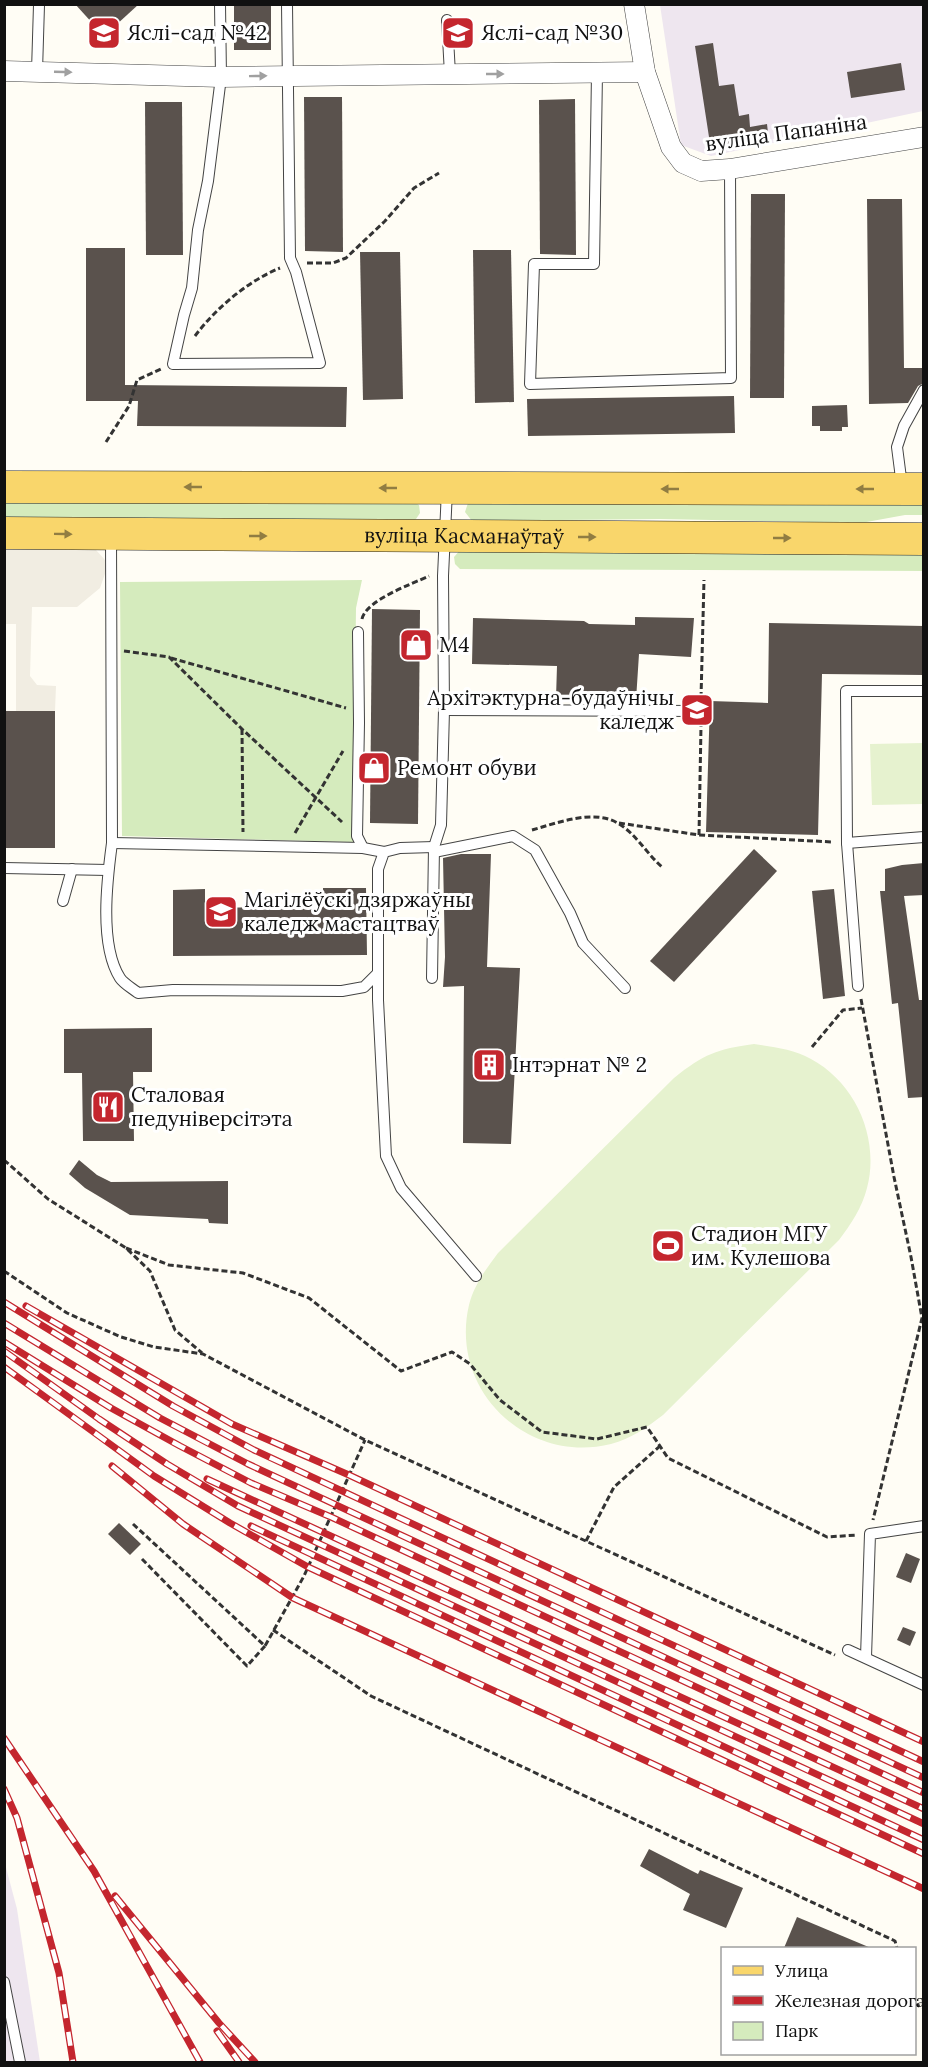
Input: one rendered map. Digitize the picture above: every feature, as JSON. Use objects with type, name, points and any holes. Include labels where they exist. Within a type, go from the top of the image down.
[{"type":"main road","points":[[4,487],[913,489]]},
{"type":"main road","name":"вуліца Касманаўтаў","points":[[4,533],[924,538]]},
{"type":"street","name":"вуліца Папаніна","points":[[634,4],[645,72],[671,147],[683,163],[701,171],[730,169],[923,137]]},
{"type":"street","points":[[4,71],[221,76],[645,72]]},
{"type":"lane","points":[[220,4],[221,76],[208,181],[198,230],[192,288],[173,364],[320,363],[296,272],[290,258],[286,4]]},
{"type":"lane","points":[[36,71],[39,5]]},
{"type":"lane","points":[[447,20],[450,74]]},
{"type":"lane","points":[[597,74],[594,264],[534,264],[530,384],[731,378],[730,169]]},
{"type":"lane","points":[[923,137],[924,150]]},
{"type":"lane","points":[[913,489],[897,447],[904,426],[924,390]]},
{"type":"lane","points":[[432,978],[434,849],[441,825],[444,710],[444,537],[447,488]]},
{"type":"lane","points":[[111,535],[112,843],[106,916],[111,958],[121,980],[138,993],[173,990],[342,991],[364,987],[378,973]]},
{"type":"lane","points":[[358,632],[357,836],[363,848]]},
{"type":"lane","points":[[858,986],[847,843],[846,691],[924,692]]},
{"type":"lane","points":[[444,710],[701,711]]},
{"type":"lane","points":[[112,843],[363,848],[384,852],[400,848],[434,849],[513,836],[535,850],[570,913],[583,943],[625,988]]},
{"type":"lane","points":[[847,843],[924,837]]},
{"type":"lane","points":[[384,852],[378,869],[378,1000],[386,1156],[400,1188],[476,1276]]},
{"type":"lane","points":[[4,868],[108,870]]},
{"type":"lane","points":[[63,901],[72,869]]},
{"type":"lane","points":[[866,1657],[870,1534],[924,1526]]},
{"type":"lane","points":[[846,1655],[866,1657],[924,1684]]},
{"type":"lane","points":[[4,1982],[20,2062]]},
{"type":"path","points":[[106,442],[129,406],[136,380],[173,364]]},
{"type":"path","points":[[358,632],[363,612],[377,602],[429,576]]},
{"type":"path","points":[[111,649],[169,657],[359,711]]},
{"type":"path","points":[[169,657],[242,729],[357,836]]},
{"type":"path","points":[[286,847],[359,723]]},
{"type":"path","points":[[242,729],[243,846]]},
{"type":"path","points":[[513,836],[563,821],[590,818],[699,835],[847,843]]},
{"type":"path","points":[[619,823],[662,867]]},
{"type":"path","points":[[4,1160],[48,1199],[126,1248],[169,1265],[243,1273],[309,1298],[401,1371],[452,1352],[470,1364],[500,1400],[542,1432],[597,1439],[647,1427],[668,1458],[827,1537],[870,1534],[923,1318],[858,986]]},
{"type":"path","points":[[812,1047],[843,1011],[862,1008]]},
{"type":"path","points":[[126,1248],[150,1271],[175,1330],[204,1354],[365,1440],[586,1541],[846,1655]]},
{"type":"path","points":[[4,1271],[67,1313],[121,1337],[154,1347],[204,1354]]},
{"type":"path","points":[[142,1559],[248,1666],[265,1646],[304,1576],[365,1440]]},
{"type":"path","points":[[586,1541],[614,1487],[660,1446]]},
{"type":"path","points":[[133,1524],[265,1646]]},
{"type":"path","points":[[273,1630],[371,1696],[895,1941],[897,1947]]},
{"type":"shaded area","points":[[660,5],[923,5],[923,111],[711,156],[681,145]]},
{"type":"shaded area","points":[[5,549],[96,550],[105,560],[106,571],[100,588],[77,607],[32,607],[30,676],[37,685],[56,686],[55,711],[16,711],[16,624],[5,624]]},
{"type":"shaded area","points":[[4,1860],[17,1909],[40,2062],[5,2062]]},
{"type":"green space","points":[[5,499],[412,501],[419,505],[420,513],[414,522],[5,518]]},
{"type":"green space","points":[[468,503],[924,503],[923,515],[905,515],[861,523],[660,519],[472,521],[465,512]]},
{"type":"green space","points":[[461,549],[923,551],[924,571],[460,569],[455,564],[454,557]]},
{"type":"green space","points":[[362,580],[356,608],[353,842],[122,836],[120,582]]},
{"type":"green space","points":[[923,743],[923,804],[872,805],[870,744]]},
{"type":"green space","name":"Стадион МГУ им. Кулешова","points":[[754,1044],[776,1047],[811,1059],[827,1069],[852,1097],[867,1132],[870,1151],[867,1188],[856,1216],[839,1240],[663,1415],[645,1428],[618,1442],[580,1448],[551,1443],[524,1432],[501,1414],[483,1392],[471,1366],[466,1336],[469,1305],[481,1278],[498,1253],[674,1078],[711,1054]]},
{"type":"building","points":[[75,4],[139,4],[104,36]]},
{"type":"building","points":[[234,4],[271,4],[271,50],[234,50]]},
{"type":"building","points":[[713,43],[719,86],[734,84],[739,116],[749,114],[750,127],[767,124],[769,142],[711,150],[695,46]]},
{"type":"building","points":[[901,63],[905,90],[851,98],[847,72]]},
{"type":"building","points":[[304,97],[342,97],[343,252],[305,251]]},
{"type":"building","points":[[575,99],[576,255],[540,254],[539,100]]},
{"type":"building","points":[[145,102],[182,102],[183,255],[146,255]]},
{"type":"building","points":[[751,194],[785,194],[784,398],[750,398]]},
{"type":"building","points":[[867,199],[902,199],[904,368],[924,368],[924,383],[918,386],[908,403],[869,404]]},
{"type":"building","points":[[86,248],[125,248],[125,385],[347,387],[346,427],[137,426],[138,401],[86,401]]},
{"type":"building","points":[[473,250],[511,250],[514,402],[475,403]]},
{"type":"building","points":[[360,252],[400,252],[403,399],[363,400]]},
{"type":"building","points":[[734,396],[735,433],[528,436],[527,399]]},
{"type":"building","points":[[847,405],[848,427],[842,427],[842,431],[820,431],[820,426],[812,426],[812,406]]},
{"type":"building","points":[[372,609],[420,610],[418,824],[370,823]]},
{"type":"building","points":[[635,617],[694,618],[691,657],[639,654],[636,700],[556,698],[557,666],[472,664],[473,618],[635,625]]},
{"type":"building","points":[[769,623],[924,626],[924,675],[822,674],[818,835],[706,832],[710,701],[768,703]]},
{"type":"building","points":[[4,711],[55,711],[55,848],[4,848]]},
{"type":"building","points":[[754,849],[777,871],[674,982],[650,961]]},
{"type":"building","name":"Інтэрнат № 2","points":[[461,854],[491,854],[487,967],[520,968],[511,1144],[463,1143],[464,986],[443,987],[445,957],[443,858]]},
{"type":"building","points":[[924,863],[924,895],[904,896],[919,1000],[924,1000],[924,1097],[908,1098],[898,1003],[892,1004],[880,891],[885,891],[885,869]]},
{"type":"building","points":[[323,888],[366,888],[367,955],[173,956],[173,890],[205,889],[205,908],[323,907]]},
{"type":"building","points":[[834,889],[845,996],[823,999],[812,891]]},
{"type":"building","name":"Сталовая педуніверсітэта","points":[[152,1028],[152,1072],[133,1072],[134,1141],[83,1141],[82,1073],[64,1073],[64,1029]]},
{"type":"building","points":[[79,1160],[97,1175],[111,1182],[228,1181],[228,1224],[209,1223],[208,1219],[130,1215],[85,1188],[69,1174]]},
{"type":"building","points":[[119,1523],[141,1544],[130,1555],[108,1534]]},
{"type":"building","points":[[906,1553],[920,1559],[911,1583],[896,1577]]},
{"type":"building","points":[[903,1627],[916,1632],[910,1646],[897,1640]]},
{"type":"building","points":[[649,1849],[698,1874],[700,1870],[743,1888],[726,1928],[683,1910],[690,1894],[640,1866]]},
{"type":"building","points":[[797,1917],[869,1947],[784,1947]]},
{"type":"railway","points":[[4,1302],[173,1406],[254,1450],[924,1762]]},
{"type":"railway","points":[[26,1306],[232,1424],[349,1475],[924,1742]]},
{"type":"railway","points":[[4,1323],[160,1418],[248,1464],[924,1778]]},
{"type":"railway","points":[[4,1342],[111,1408],[251,1483],[331,1517],[924,1793]]},
{"type":"railway","points":[[4,1351],[99,1419],[167,1464],[238,1506],[924,1824]]},
{"type":"railway","points":[[4,1367],[154,1476],[230,1523],[308,1567],[924,1854]]},
{"type":"railway","points":[[112,1466],[183,1524],[293,1598],[924,1889]]},
{"type":"railway","points":[[207,1479],[924,1809]]},
{"type":"railway","points":[[251,1526],[924,1840]]},
{"type":"railway","points":[[4,1738],[94,1871],[200,2062]]},
{"type":"railway","points":[[4,1789],[17,1818],[59,1973],[73,2062]]},
{"type":"railway","points":[[115,1896],[219,2023],[255,2062]]},
{"type":"railway","points":[[217,2031],[239,2062]]},
{"type":"place","name":"Яслі-сад №42","points":[[104,33]]},
{"type":"place","name":"Яслі-сад №30","points":[[458,33]]},
{"type":"place","name":"M4","points":[[416,645]]},
{"type":"place","name":"Архітэктурна-будаўнічы каледж","points":[[697,710]]},
{"type":"place","name":"Ремонт обуви","points":[[374,768]]},
{"type":"place","name":"Магілёўскі дзяржаўны каледж мастацтваў","points":[[221,912]]},
{"type":"place","name":"Інтэрнат № 2","points":[[489,1065]]},
{"type":"place","name":"Сталовая педуніверсітэта","points":[[108,1107]]},
{"type":"place","name":"Стадион МГУ им. Кулешова","points":[[668,1246]]}]
